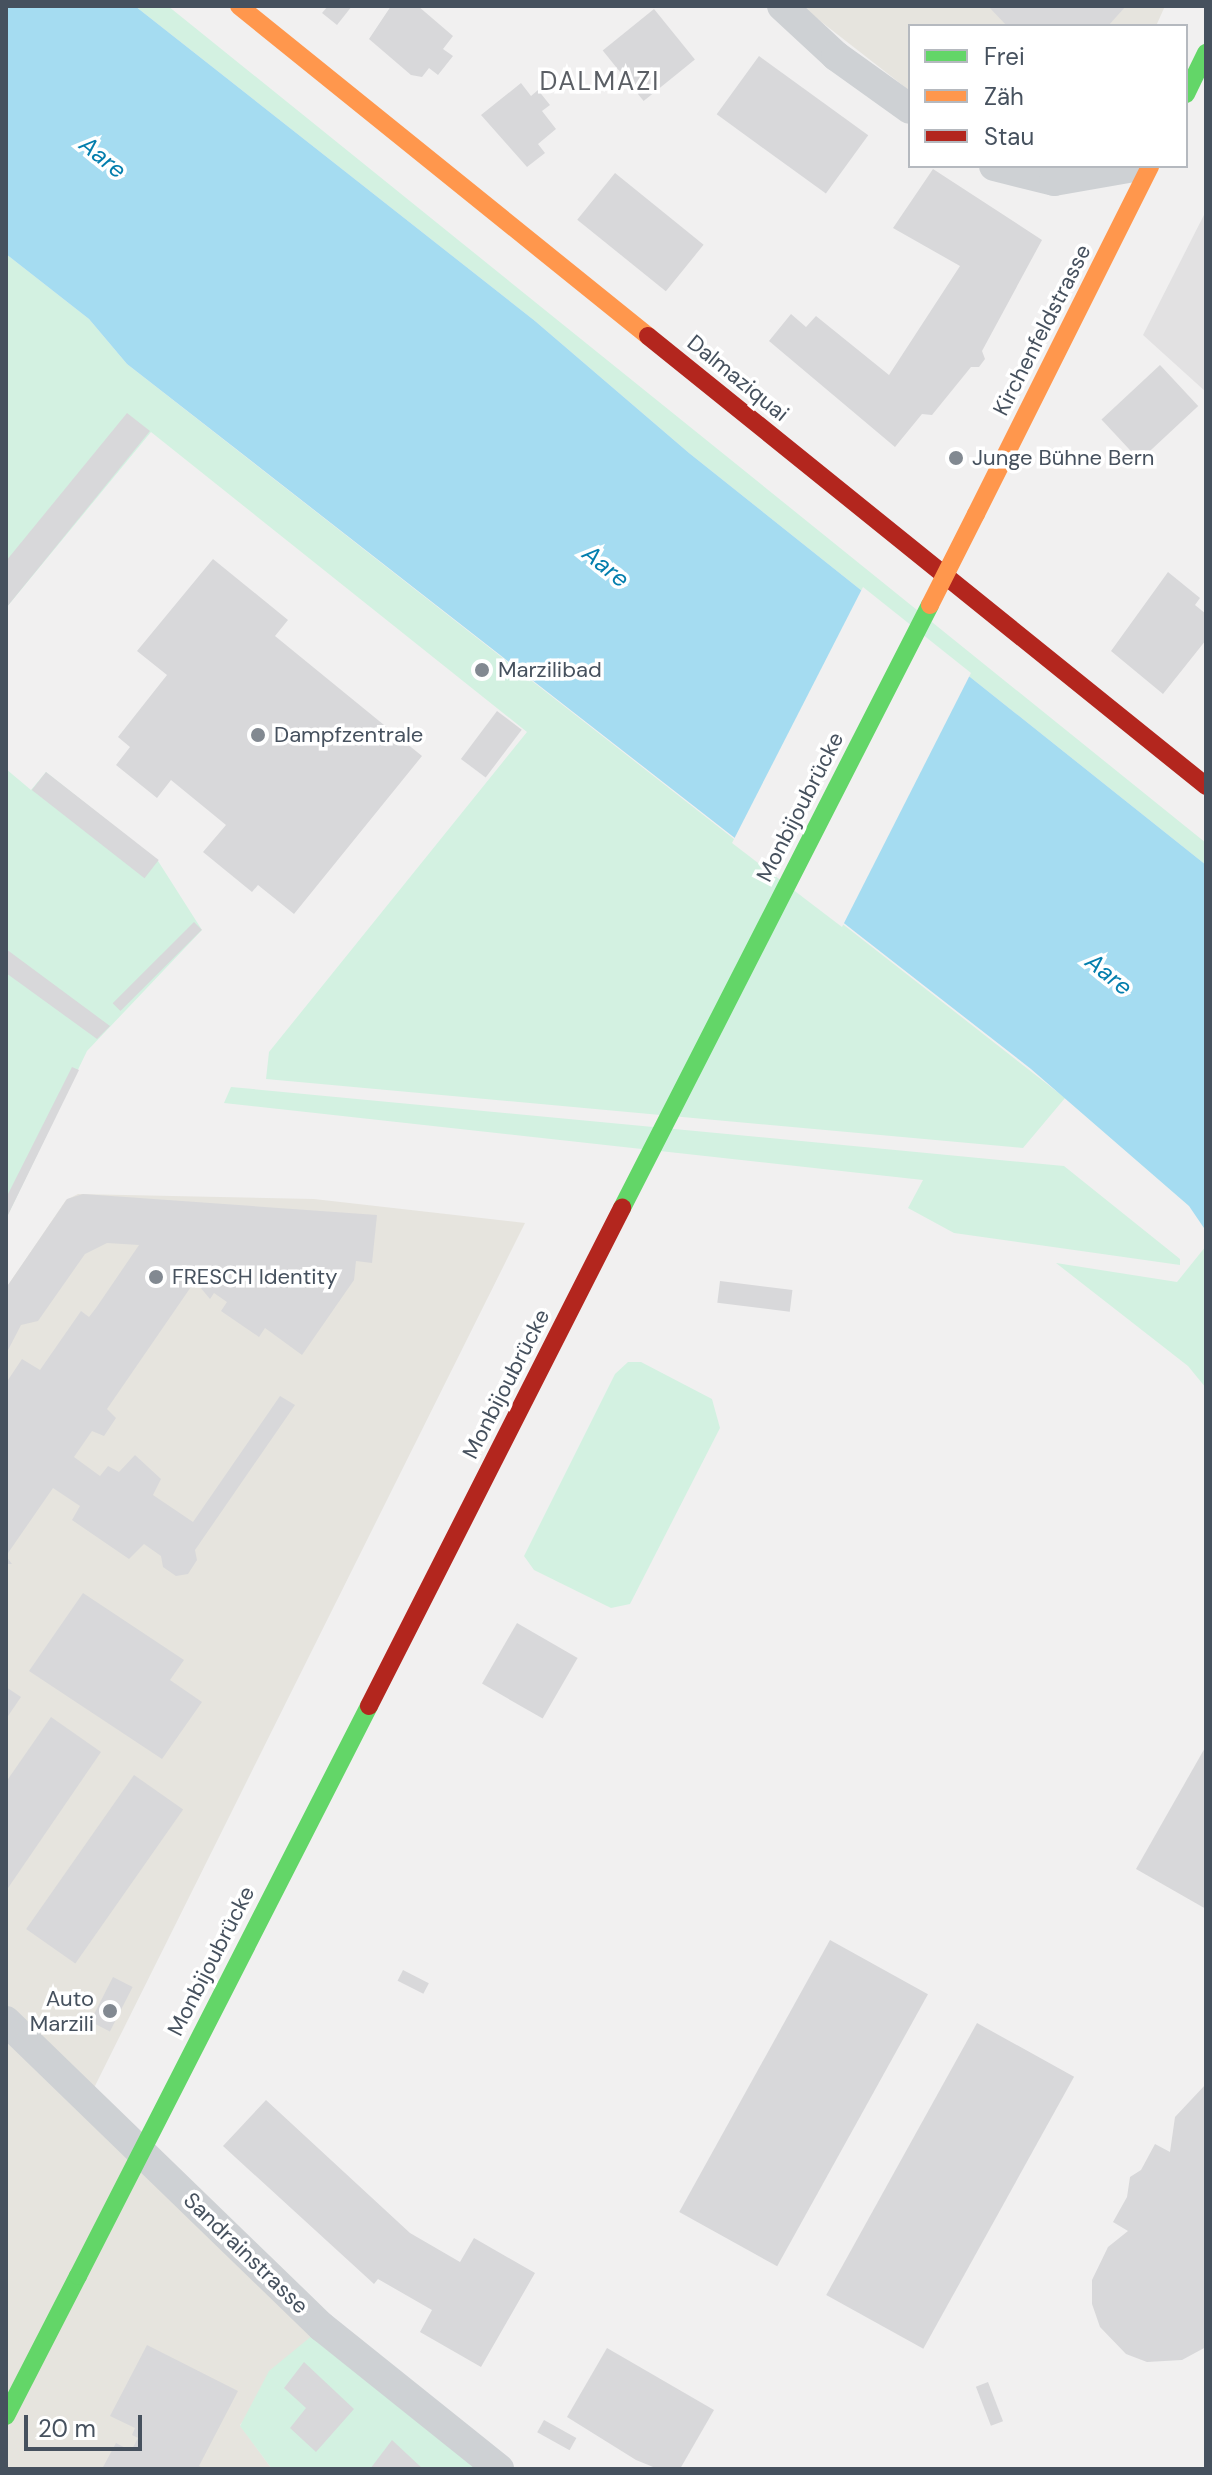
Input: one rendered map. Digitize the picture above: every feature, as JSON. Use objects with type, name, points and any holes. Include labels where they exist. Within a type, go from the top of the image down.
[{"type":"main road","name":"Dalmaziquai","points":[[239,6],[1206,786]]},
{"type":"main road","points":[[1188,90],[1206,53]]},
{"type":"main road","name":"Kirchenfeldstrasse","points":[[976,514],[1149,168]]},
{"type":"main road","name":"Monbijoubrücke","points":[[6,2416],[976,514]]},
{"type":"street","points":[[782,6],[810,34],[904,104]]},
{"type":"street","points":[[1002,168],[1054,181],[1129,168]]},
{"type":"street","name":"Sandrainstrasse","points":[[6,2021],[322,2327],[499,2469]]},
{"type":"shaded area","points":[[801,6],[1165,6],[1157,24],[908,24],[908,89]]},
{"type":"shaded area","points":[[1206,211],[1206,392],[1143,335]]},
{"type":"shaded area","points":[[78,1194],[314,1199],[525,1223],[86,2104],[319,2330],[240,2425],[272,2469],[6,2469],[6,1288],[66,1200]]},
{"type":"green space","points":[[135,6],[168,6],[1206,843],[1206,865],[689,453],[535,321]]},
{"type":"green space","name":"Marzilibad","points":[[6,254],[89,319],[127,364],[1065,1098],[1023,1148],[266,1079],[269,1052],[527,732],[151,432],[6,608]]},
{"type":"green space","points":[[6,769],[31,790],[46,772],[158,861],[202,930],[87,1051],[6,1219]]},
{"type":"green space","points":[[231,1087],[1064,1166],[1180,1259],[1180,1265],[954,1233],[908,1208],[923,1180],[224,1103]]},
{"type":"green space","points":[[1206,1246],[1206,1388],[1188,1366],[1056,1263],[1177,1282]]},
{"type":"green space","points":[[628,1362],[641,1362],[712,1399],[720,1428],[630,1604],[611,1608],[534,1570],[524,1556],[615,1374]]},
{"type":"green space","points":[[319,2330],[492,2469],[272,2469],[240,2426],[269,2371]]},
{"type":"water","name":"Aare","points":[[6,6],[135,6],[535,321],[689,453],[1206,865],[1206,1231],[1189,1206],[1031,1069],[127,364],[89,319],[6,254]]},
{"type":"pier","points":[[863,587],[971,673],[842,927],[732,843]]},
{"type":"building","points":[[328,6],[352,6],[337,25],[322,13]]},
{"type":"building","points":[[391,6],[418,6],[453,36],[443,49],[453,56],[438,75],[429,68],[422,77],[411,75],[369,39]]},
{"type":"building","points":[[988,6],[1126,6],[1110,24],[1005,24]]},
{"type":"building","points":[[654,9],[695,60],[644,101],[603,51]]},
{"type":"building","points":[[759,56],[868,135],[826,194],[717,114]]},
{"type":"building","points":[[521,83],[531,96],[538,90],[550,105],[542,111],[556,129],[538,144],[545,153],[527,167],[481,115]]},
{"type":"building","points":[[933,169],[1042,240],[982,351],[985,359],[979,367],[971,367],[932,415],[922,414],[895,447],[769,341],[791,314],[806,327],[816,316],[889,375],[960,266],[893,228]]},
{"type":"building","points":[[615,173],[704,245],[666,291],[577,220]]},
{"type":"building","points":[[1160,365],[1198,406],[1140,461],[1101,420]]},
{"type":"building","points":[[127,413],[150,431],[6,608],[6,561]]},
{"type":"building","name":"Dampfzentrale","points":[[213,559],[288,620],[275,636],[422,756],[294,914],[258,885],[252,892],[203,852],[226,825],[171,780],[157,798],[116,765],[130,747],[118,737],[167,675],[137,651]]},
{"type":"building","points":[[1168,572],[1200,598],[1195,605],[1206,614],[1206,640],[1163,694],[1111,651]]},
{"type":"building","points":[[497,711],[522,730],[486,778],[461,759]]},
{"type":"building","points":[[46,772],[159,860],[145,878],[32,790]]},
{"type":"building","points":[[194,922],[202,930],[120,1011],[113,1003]]},
{"type":"building","points":[[6,949],[110,1026],[97,1039],[6,973]]},
{"type":"building","points":[[72,1067],[79,1070],[6,1219],[6,1198]]},
{"type":"building","points":[[83,1194],[377,1215],[372,1263],[356,1261],[354,1280],[302,1355],[265,1328],[259,1337],[221,1311],[227,1302],[214,1293],[210,1299],[195,1281],[107,1409],[116,1418],[104,1436],[92,1431],[74,1457],[100,1476],[108,1466],[119,1472],[135,1455],[161,1479],[153,1495],[193,1522],[280,1396],[295,1405],[195,1550],[197,1560],[188,1574],[176,1576],[163,1567],[161,1556],[144,1544],[129,1559],[72,1520],[80,1506],[53,1488],[6,1556],[6,1383],[22,1359],[40,1370],[81,1311],[89,1317],[139,1245],[107,1243],[85,1254],[38,1321],[21,1325],[6,1354],[6,1288],[67,1199]]},
{"type":"building","points":[[720,1281],[792,1290],[790,1312],[717,1303]]},
{"type":"building","points":[[83,1593],[184,1660],[170,1680],[202,1702],[162,1759],[29,1671]]},
{"type":"building","points":[[517,1623],[578,1658],[543,1719],[482,1684]]},
{"type":"building","points":[[6,1687],[21,1697],[6,1719]]},
{"type":"building","points":[[51,1717],[101,1752],[6,1891],[6,1782]]},
{"type":"building","points":[[1206,1746],[1206,1909],[1136,1869]]},
{"type":"building","points":[[134,1775],[183,1809],[75,1963],[26,1929]]},
{"type":"building","points":[[830,1940],[928,1994],[777,2266],[679,2212]]},
{"type":"building","points":[[403,1970],[429,1983],[423,1994],[398,1981]]},
{"type":"building","points":[[113,1977],[133,1987],[110,2032],[90,2022]]},
{"type":"building","points":[[977,2023],[1074,2077],[923,2349],[826,2295]]},
{"type":"building","points":[[1206,2084],[1206,2347],[1182,2360],[1147,2362],[1126,2354],[1100,2327],[1092,2304],[1092,2280],[1108,2247],[1128,2231],[1113,2222],[1127,2197],[1130,2177],[1141,2170],[1155,2144],[1170,2152],[1175,2117]]},
{"type":"building","points":[[266,2100],[410,2233],[460,2262],[474,2238],[535,2273],[481,2367],[420,2332],[432,2310],[378,2279],[374,2284],[223,2146]]},
{"type":"building","points":[[147,2345],[238,2391],[199,2466],[205,2469],[102,2469],[116,2443],[131,2451],[138,2438],[132,2435],[135,2428],[110,2416]]},
{"type":"building","points":[[607,2348],[714,2410],[680,2469],[658,2469],[636,2460],[567,2417]]},
{"type":"building","points":[[304,2362],[354,2409],[316,2452],[290,2428],[306,2408],[284,2388]]},
{"type":"building","points":[[988,2382],[1003,2421],[991,2426],[976,2387]]},
{"type":"building","points":[[544,2420],[576,2438],[570,2450],[537,2432]]},
{"type":"building","points":[[392,2440],[423,2469],[370,2469]]},
{"type":"traffic: fast","points":[[1188,90],[1206,53]]},
{"type":"traffic: fast","points":[[622,1208],[930,605]]},
{"type":"traffic: fast","points":[[78,2276],[369,1706]]},
{"type":"traffic: fast","points":[[6,2416],[78,2276]]},
{"type":"traffic: slow","points":[[239,6],[648,336]]},
{"type":"traffic: slow","points":[[976,514],[1149,168]]},
{"type":"traffic: slow","points":[[930,605],[976,514]]},
{"type":"traffic: jam","points":[[648,336],[1206,786]]},
{"type":"traffic: jam","points":[[369,1706],[622,1208]]},
{"type":"place","name":"Junge Bühne Bern","points":[[956,458]]},
{"type":"place","name":"Marzilibad","points":[[482,670]]},
{"type":"place","name":"Dampfzentrale","points":[[258,735]]},
{"type":"place","name":"FRESCH Identity","points":[[156,1277]]},
{"type":"place","name":"Auto Marzili","points":[[110,2011]]},
{"type":"district","name":"DALMAZI","points":[[600,82]]}]
